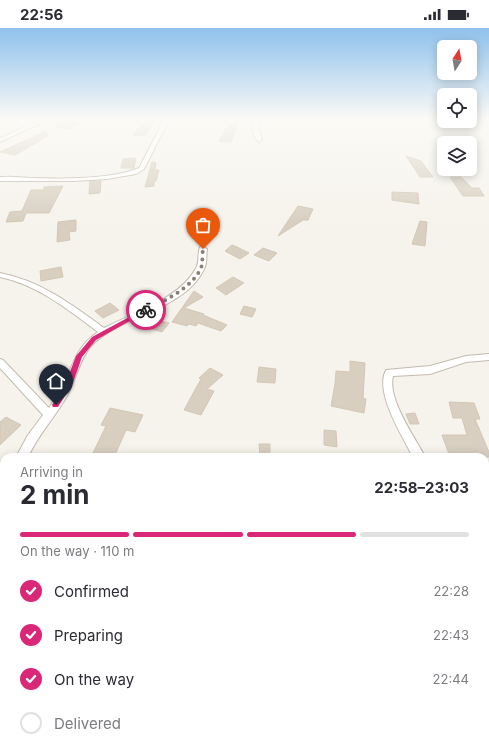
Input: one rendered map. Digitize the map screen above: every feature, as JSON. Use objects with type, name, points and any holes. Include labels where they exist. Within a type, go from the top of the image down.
[{"type":"street","points":[[0,179],[56,179],[116,176],[138,172],[149,154]]},
{"type":"street","points":[[24,453],[34,434],[63,395],[84,349],[94,338],[157,305],[184,288],[195,277],[201,267],[203,249]]},
{"type":"street","points":[[0,275],[29,284],[57,297],[104,332]]},
{"type":"street","points":[[417,453],[394,405],[387,386],[386,378],[389,373],[430,370],[466,359],[489,357]]},
{"type":"street","points":[[0,362],[49,415]]},
{"type":"building","points":[[406,156],[421,161],[433,177],[420,177]]},
{"type":"building","points":[[136,158],[134,168],[121,168],[123,159]]},
{"type":"building","points":[[152,162],[156,163],[155,170],[159,170],[156,181],[154,181],[154,186],[145,187]]},
{"type":"building","points":[[450,177],[461,177],[472,188],[479,188],[484,196],[463,196]]},
{"type":"building","points":[[90,181],[101,181],[100,193],[89,194]]},
{"type":"building","points":[[63,186],[49,213],[26,213],[23,221],[6,222],[10,212],[22,211],[31,190],[44,190],[44,187]]},
{"type":"building","points":[[392,192],[418,193],[419,204],[392,200]]},
{"type":"building","points":[[298,206],[313,209],[308,220],[303,220],[278,236]]},
{"type":"building","points":[[76,220],[76,231],[69,232],[70,240],[57,242],[58,222]]},
{"type":"building","points":[[420,221],[427,222],[425,246],[412,244]]},
{"type":"building","points":[[207,230],[218,234],[206,243],[195,238]]},
{"type":"building","points":[[232,245],[249,253],[240,259],[225,251]]},
{"type":"building","points":[[263,248],[277,253],[269,261],[254,255]]},
{"type":"building","points":[[61,267],[63,277],[41,281],[40,271]]},
{"type":"building","points":[[233,277],[244,283],[226,295],[216,288]]},
{"type":"building","points":[[194,291],[203,297],[184,308],[204,314],[203,315],[227,325],[221,331],[198,323],[196,326],[189,324],[187,326],[172,322]]},
{"type":"building","points":[[110,303],[119,310],[103,318],[95,311]]},
{"type":"building","points":[[244,306],[256,309],[252,317],[240,314]]},
{"type":"building","points":[[160,321],[169,323],[162,332],[152,329]]},
{"type":"building","points":[[350,361],[365,363],[363,398],[366,399],[364,413],[331,406],[336,371],[350,372]]},
{"type":"building","points":[[259,367],[276,369],[275,383],[257,382]]},
{"type":"building","points":[[210,368],[223,375],[207,389],[214,391],[201,415],[184,410],[201,379],[199,378]]},
{"type":"building","points":[[449,402],[474,403],[480,419],[475,419],[489,453],[449,453],[442,435],[467,435],[462,418],[453,418]]},
{"type":"building","points":[[110,408],[143,415],[135,432],[126,430],[116,453],[93,453],[106,426],[101,425]]},
{"type":"building","points":[[415,413],[419,424],[410,424],[406,414]]},
{"type":"building","points":[[6,417],[21,425],[0,445],[0,422]]},
{"type":"building","points":[[324,430],[336,431],[337,447],[324,445]]},
{"type":"building","points":[[259,444],[270,444],[270,453],[260,453]]},
{"type":"way so far","points":[[146,310],[184,288],[195,277],[201,267],[203,249]]},
{"type":"route","points":[[56,405],[69,383],[79,356],[94,338],[146,310]]}]
